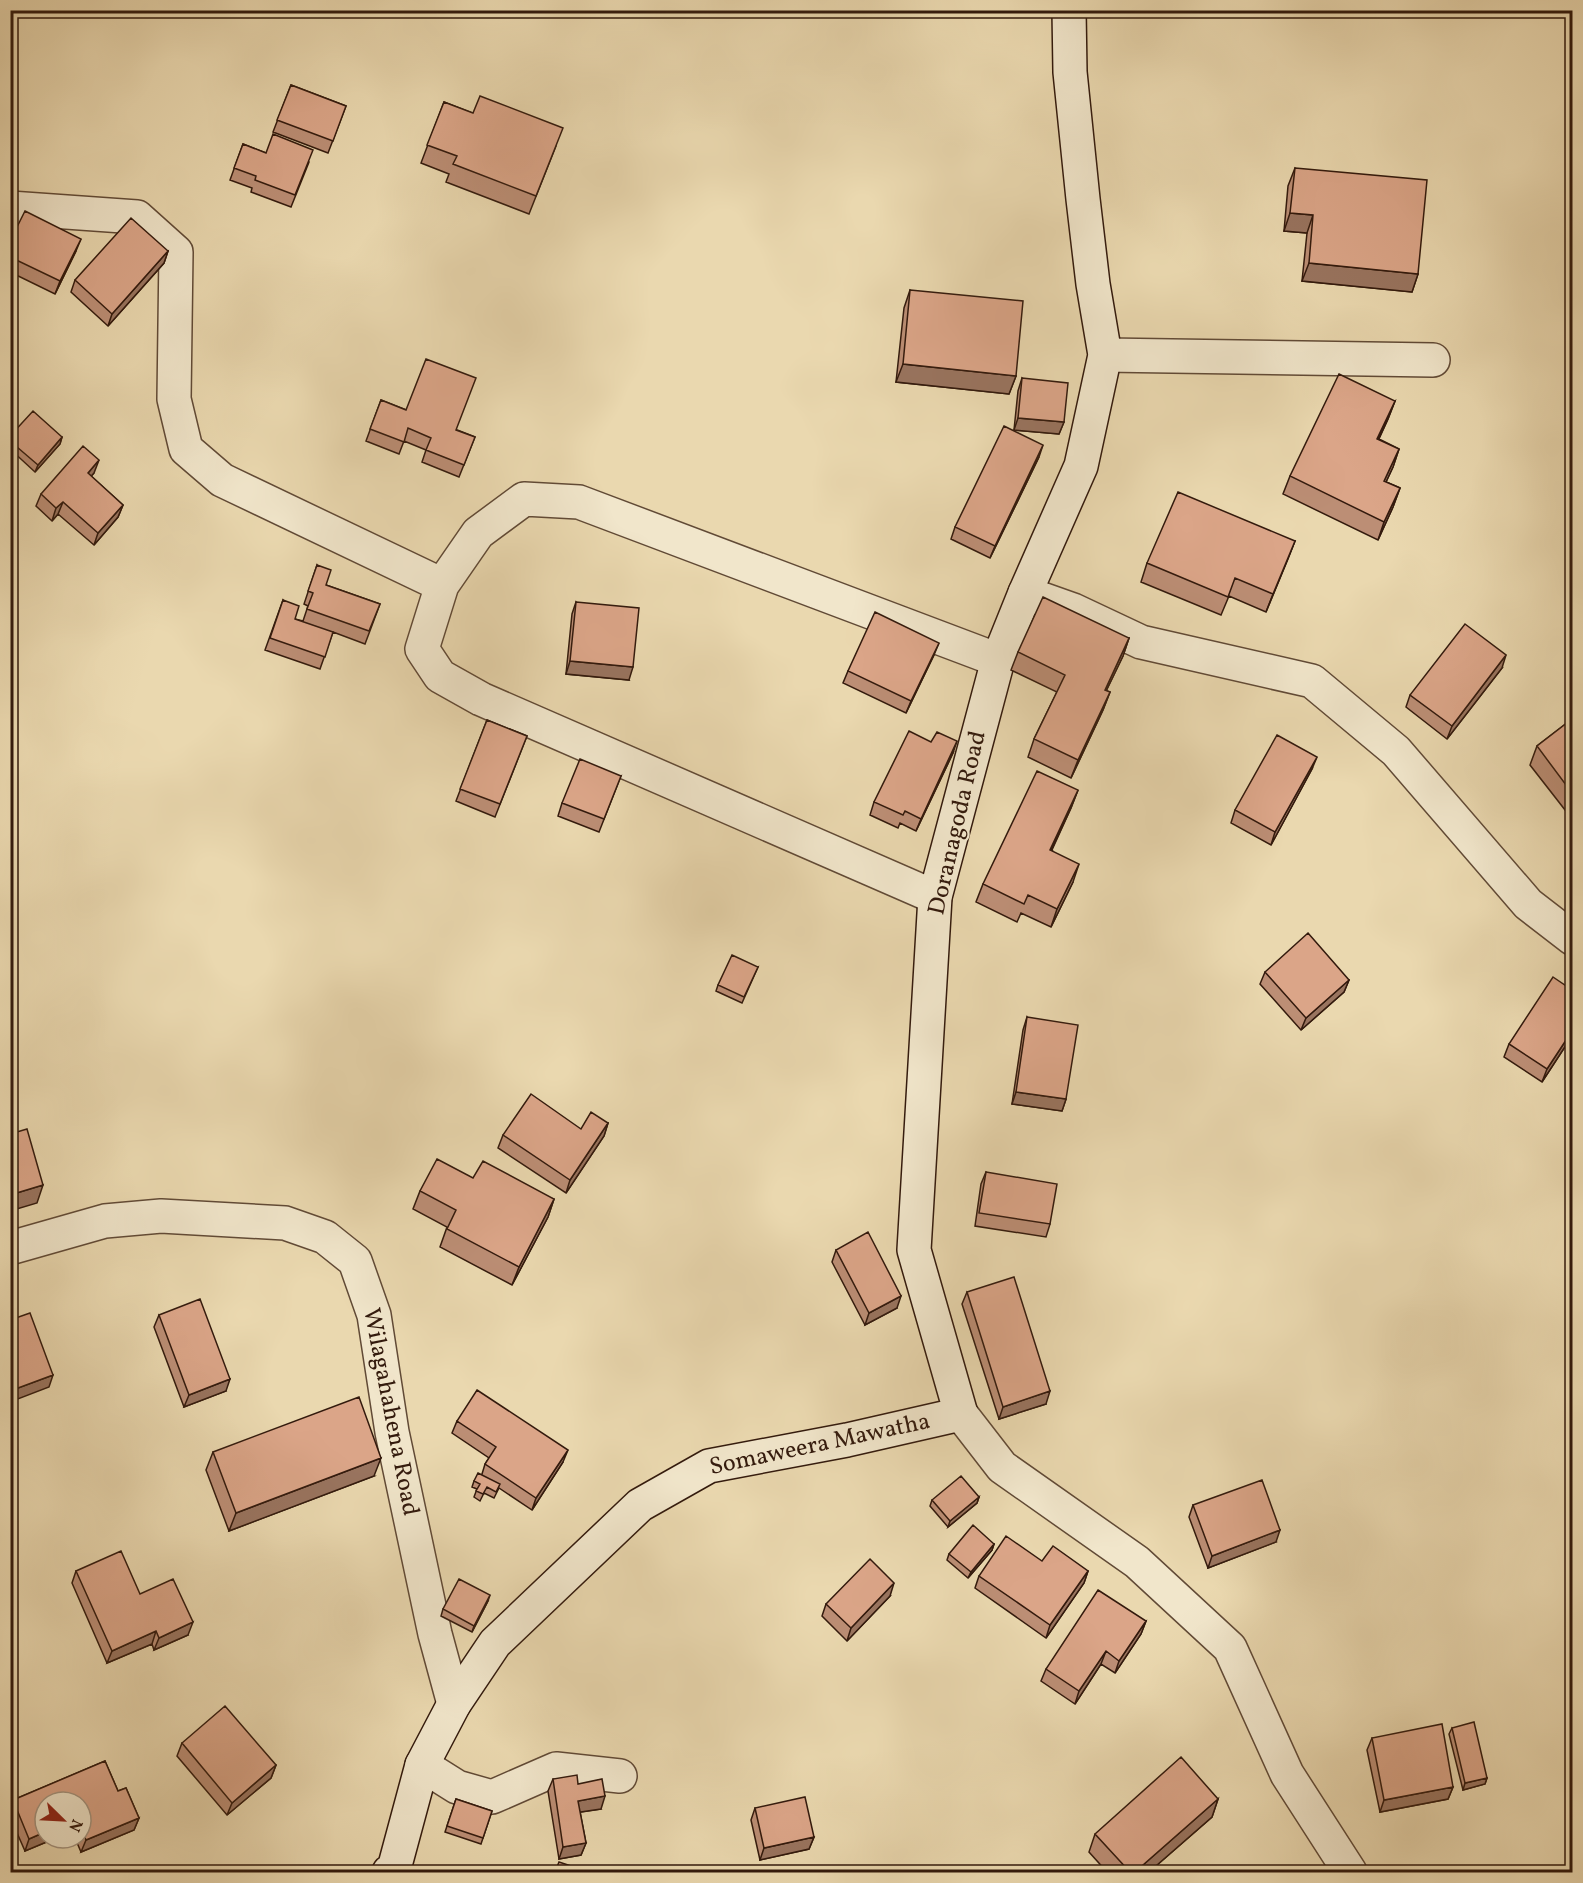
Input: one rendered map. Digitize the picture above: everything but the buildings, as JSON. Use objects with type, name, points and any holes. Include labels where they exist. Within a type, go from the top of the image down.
[{"type":"street","points":[[1069,10],[1070,72],[1083,199],[1093,284],[1105,355],[1433,360]]},
{"type":"street","points":[[10,208],[137,217],[176,252],[174,399],[186,449],[222,480],[442,585]]},
{"type":"street","name":"Doranagoda Road","points":[[961,1414],[914,1250],[935,897],[998,660],[1081,466],[1105,355]]},
{"type":"street","points":[[935,897],[481,699],[440,676],[422,649],[442,585],[478,533],[524,499],[579,502],[998,660]]},
{"type":"street","points":[[1025,593],[1073,610],[1141,642],[1312,681],[1396,752],[1528,904],[1572,938]]},
{"type":"street","name":"Wilagahahena Road","points":[[10,1248],[105,1221],[161,1216],[285,1223],[325,1237],[355,1262],[374,1315],[392,1432],[435,1634],[454,1704]]},
{"type":"street","points":[[961,1414],[1002,1467],[1137,1562],[1230,1648],[1287,1774],[1350,1872]]},
{"type":"street","name":"Somaweera Mawatha","points":[[389,1872],[394,1869],[422,1765],[454,1704],[495,1643],[640,1505],[709,1466],[847,1440],[961,1414]]},
{"type":"street","points":[[422,1765],[457,1787],[492,1797],[556,1770],[620,1776]]}]
